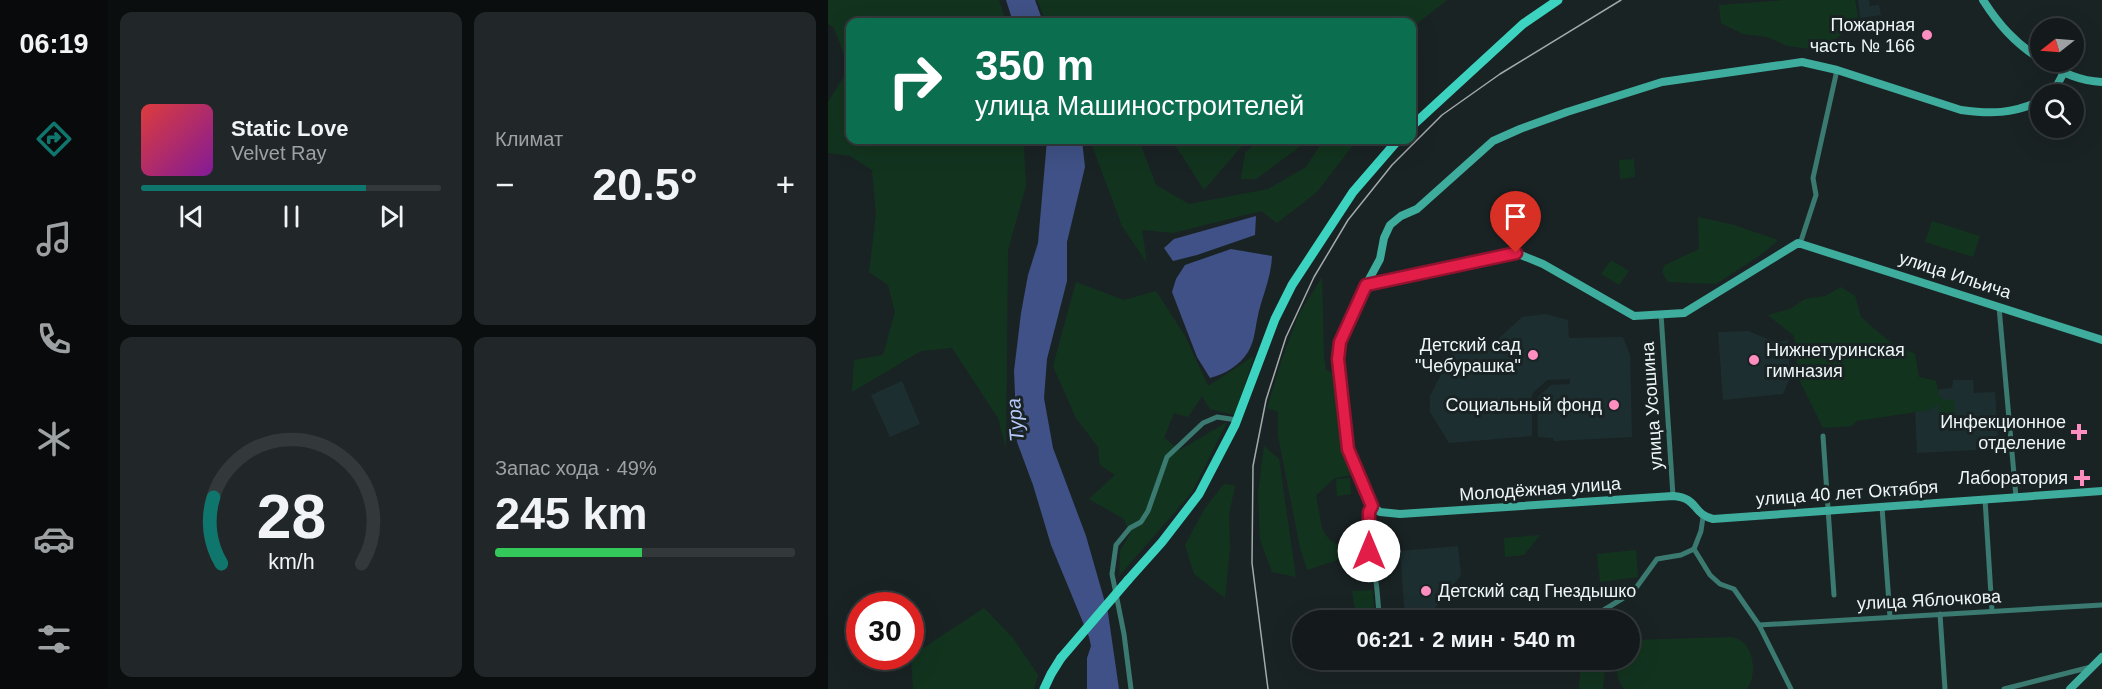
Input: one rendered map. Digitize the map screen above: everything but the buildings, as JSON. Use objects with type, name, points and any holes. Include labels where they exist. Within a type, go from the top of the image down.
[{"type":"main road","points":[[1416,122],[1523,24],[1558,0]]},
{"type":"main road","points":[[1044,689],[1061,658],[1162,542],[1199,494],[1225,447],[1275,319],[1292,285],[1353,192],[1395,144]]},
{"type":"street","points":[[1983,0],[1995,19],[2014,41],[2030,51]]},
{"type":"street","points":[[1379,610],[1372,557],[1369,551],[1369,512],[1372,506],[1348,449],[1338,359],[1340,342],[1380,259],[1384,238],[1390,225],[1401,216],[1417,209],[1483,148],[1504,135],[1567,112],[1672,80],[1802,62],[1837,70],[1961,110],[2004,113],[2030,105]]},
{"type":"street","points":[[1366,285],[1516,253],[1543,264],[1634,316],[1684,313],[1801,241],[1816,195],[1813,178],[1837,70]]},
{"type":"street","points":[[2060,72],[2102,82]]},
{"type":"street","points":[[2058,84],[2063,74]]},
{"type":"street","name":"улица Ильича","points":[[1798,243],[2102,339]]},
{"type":"street","points":[[1999,305],[2016,497]]},
{"type":"street","name":"улица Усошина","points":[[1661,314],[1673,496]]},
{"type":"street","points":[[1131,689],[1124,634],[1112,574],[1116,545],[1130,528],[1141,522],[1148,512],[1167,457],[1203,423],[1217,417],[1237,420]]},
{"type":"street","points":[[1823,436],[1834,595]]},
{"type":"street","name":"улица 40 лет Октября","points":[[1703,517],[1713,519],[2102,491]]},
{"type":"street","points":[[1604,610],[1633,592],[1657,559],[1681,555],[1694,549],[1701,531],[1703,517],[1692,501],[1685,497],[1673,496]]},
{"type":"street","name":"Молодёжная улица","points":[[1372,506],[1380,512],[1411,513],[1673,496]]},
{"type":"street","points":[[1985,500],[1992,611]]},
{"type":"street","points":[[1882,507],[1890,617]]},
{"type":"street","points":[[1694,549],[1710,575],[1720,584],[1734,589],[1758,625],[1791,689]]},
{"type":"street","name":"улица Яблочкова","points":[[1758,625],[2102,604]]},
{"type":"street","points":[[1940,614],[1945,689]]},
{"type":"street","points":[[2070,689],[2102,657]]},
{"type":"street","points":[[2004,689],[2093,666]]},
{"type":"shaded area","points":[[1858,0],[1869,0],[1870,6],[1879,5],[1881,15],[1860,18]]},
{"type":"shaded area","points":[[1546,314],[1568,320],[1569,338],[1623,337],[1630,355],[1632,437],[1554,441],[1553,438],[1538,437],[1537,398],[1551,385],[1570,384],[1570,379],[1547,380],[1532,394],[1532,436],[1449,443],[1430,412],[1430,396],[1459,339],[1486,350],[1522,317]]},
{"type":"shaded area","name":"Нижнетуринская гимназия","points":[[1748,331],[1775,342],[1788,340],[1790,378],[1783,394],[1723,400],[1718,332]]},
{"type":"shaded area","points":[[1953,380],[1973,380],[1974,393],[1995,392],[1998,442],[1976,443],[1976,450],[1917,453],[1915,409],[1924,391],[1952,388]]},
{"type":"shaded area","points":[[902,381],[920,424],[890,437],[871,395]]},
{"type":"shaded area","name":"Детский сад Гнездышко","points":[[1458,546],[1461,575],[1433,610],[1404,610],[1400,551]]},
{"type":"green space","points":[[828,0],[999,0],[1005,18],[846,18],[846,60],[834,28],[828,24]]},
{"type":"green space","points":[[1037,0],[1447,0],[1419,22],[1416,28],[1416,18],[1044,18]]},
{"type":"green space","points":[[1785,0],[1855,0],[1858,17],[1849,30],[1818,50],[1787,46],[1767,37],[1743,34],[1721,23],[1719,5]]},
{"type":"green space","points":[[846,73],[846,144],[1024,144],[1026,186],[1008,250],[1006,448],[998,418],[952,348],[921,351],[852,392],[854,360],[883,355],[895,312],[888,285],[869,272],[876,215],[872,170],[850,156],[828,153],[828,102]]},
{"type":"green space","points":[[1091,144],[1141,144],[1156,185],[1189,204],[1268,189],[1306,167],[1321,144],[1354,144],[1317,192],[1277,223],[1261,211],[1173,233],[1142,230],[1147,263],[1122,226]]},
{"type":"green space","points":[[1175,144],[1244,144],[1204,190]]},
{"type":"green space","points":[[1254,144],[1304,144],[1256,179],[1241,179],[1245,153]]},
{"type":"green space","points":[[1634,159],[1635,177],[1620,179],[1619,160]]},
{"type":"green space","points":[[1698,217],[1734,225],[1778,240],[1762,254],[1716,284],[1668,282],[1662,272],[1665,265],[1699,249]]},
{"type":"green space","points":[[1932,221],[1980,236],[1973,257],[1925,242]]},
{"type":"green space","points":[[1611,260],[1629,271],[1619,285],[1601,274]]},
{"type":"green space","points":[[1322,277],[1326,370],[1336,374],[1342,444],[1357,474],[1335,478],[1316,495],[1324,533],[1334,543],[1356,554],[1307,570],[1300,548],[1278,436],[1278,412],[1267,408],[1299,314]]},
{"type":"green space","points":[[1076,282],[1124,300],[1156,291],[1185,336],[1208,386],[1254,356],[1235,415],[1210,409],[1202,396],[1188,417],[1174,413],[1164,438],[1180,450],[1227,422],[1192,492],[1119,576],[1120,551],[1130,534],[1124,519],[1089,499],[1115,475],[1100,465],[1098,447],[1076,418],[1053,366]]},
{"type":"green space","points":[[1841,287],[1855,296],[1861,317],[1890,342],[1915,354],[1919,377],[1936,381],[1939,396],[1946,400],[1954,399],[1956,429],[1940,430],[1938,404],[1930,410],[1856,421],[1852,426],[1823,428],[1799,379],[1794,336],[1768,315],[1790,309],[1805,299],[1825,296]]},
{"type":"green space","points":[[1264,446],[1279,459],[1296,577],[1272,572],[1260,540],[1258,493]]},
{"type":"green space","points":[[1350,478],[1351,494],[1337,496],[1336,479]]},
{"type":"green space","points":[[1224,484],[1235,485],[1229,515],[1230,548],[1225,598],[1194,574],[1185,545],[1205,508]]},
{"type":"green space","points":[[1540,535],[1524,555],[1505,557],[1504,538]]},
{"type":"green space","points":[[1636,550],[1638,577],[1600,582],[1597,554]]},
{"type":"green space","points":[[1373,590],[1374,608],[1355,609],[1352,591]]},
{"type":"green space","points":[[984,608],[1013,638],[1038,675],[1034,689],[913,689],[912,670],[924,670],[924,647]]},
{"type":"green space","points":[[1731,637],[1738,639],[1748,648],[1752,660],[1753,672],[1750,684],[1747,689],[1624,689],[1618,679],[1617,670],[1640,670],[1640,640]]},
{"type":"green space","points":[[1580,670],[1605,670],[1603,689],[1579,689]]},
{"type":"water","points":[[1006,0],[1035,0],[1042,18],[1012,18]]},
{"type":"water","points":[[1047,144],[1082,144],[1085,167],[1067,242],[1067,281],[1047,359],[1044,398],[1053,448],[1086,536],[1108,613],[1119,689],[1087,689],[1087,658],[1091,646],[1089,637],[1051,545],[1017,442],[1014,371],[1028,275],[1038,243]]},
{"type":"water","points":[[1256,216],[1255,235],[1173,261],[1164,248],[1174,239]]},
{"type":"water","points":[[1231,249],[1272,256],[1271,265],[1248,352],[1231,369],[1210,378],[1197,357],[1172,292],[1176,279],[1185,265]]},
{"type":"railway","points":[[1416,141],[1442,115],[1500,74],[1621,0]]},
{"type":"railway","points":[[1268,689],[1252,563],[1253,466],[1266,400],[1286,337],[1314,277],[1348,220],[1392,165],[1413,144]]},
{"type":"place","name":"Пожарная часть № 166","points":[[1927,35]]},
{"type":"place","name":"Детский сад \"Чебурашка\"","points":[[1533,355]]},
{"type":"place","name":"Нижнетуринская гимназия","points":[[1754,360]]},
{"type":"place","name":"Социальный фонд","points":[[1614,405]]},
{"type":"place","name":"Инфекционное отделение","points":[[2079,432]]},
{"type":"place","name":"Лаборатория","points":[[2082,478]]},
{"type":"place","name":"Детский сад Гнездышко","points":[[1426,591]]},
{"type":"route","points":[[1369,551],[1369,512],[1372,506],[1348,449],[1338,359],[1340,342],[1366,285],[1516,253]]},
{"type":"water label","name":"Тура","points":[[1015,420]]}]
